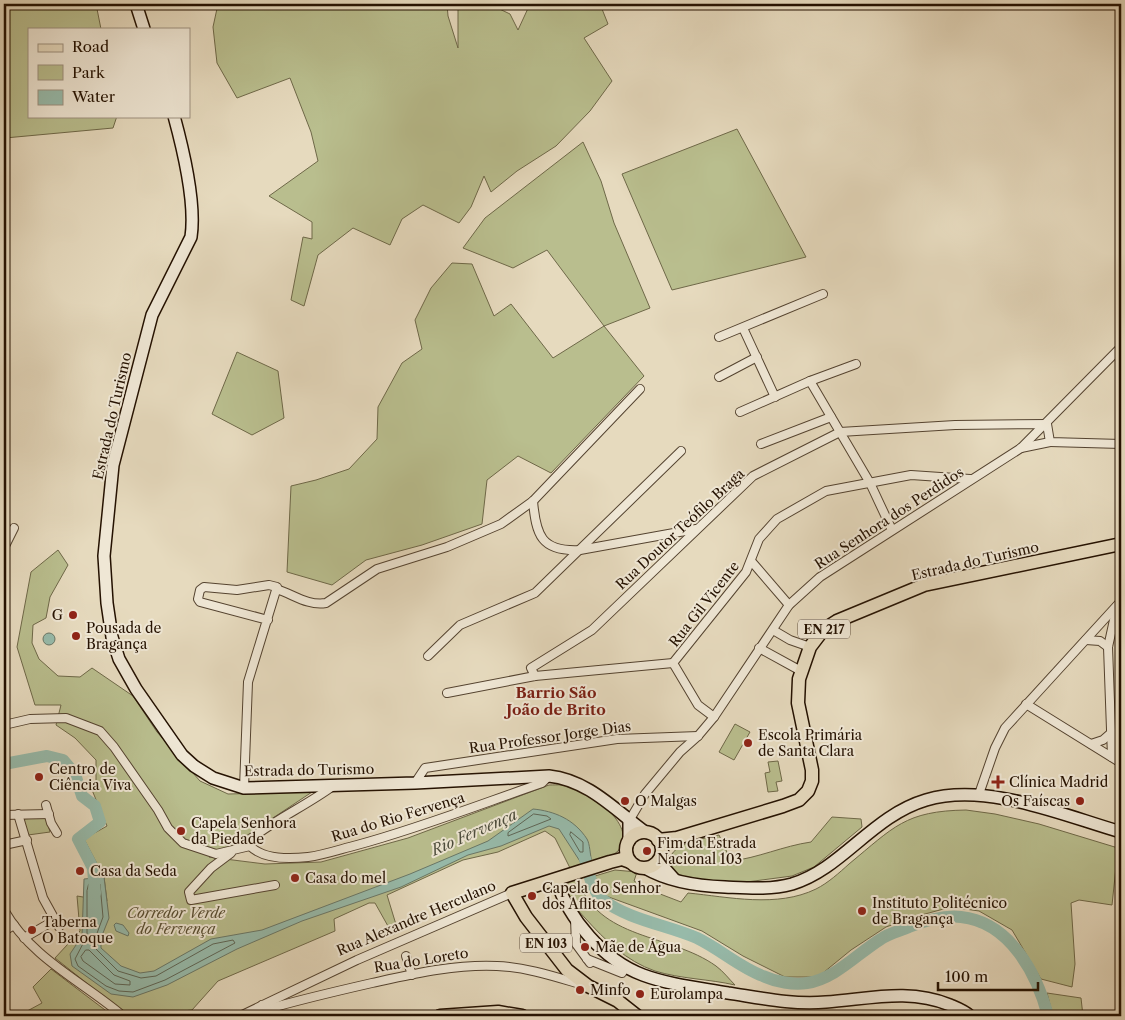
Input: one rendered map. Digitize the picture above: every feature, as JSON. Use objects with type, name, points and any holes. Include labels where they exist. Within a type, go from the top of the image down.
[{"type":"main road","name":"Estrada do Turismo","points":[[659,851],[677,838],[783,806],[798,800],[808,791],[812,781],[812,770],[798,703],[801,671],[810,647],[823,630],[837,621],[924,585],[1121,544]]},
{"type":"main road","points":[[645,832],[659,851],[645,868],[630,862],[628,843],[633,836],[645,832]]},
{"type":"main road","name":"Rua Alexandre Herculano","points":[[610,862],[620,856],[628,843]]},
{"type":"main road","name":"Rua Alexandre Herculano","points":[[512,893],[610,862],[622,859],[630,862]]},
{"type":"main road","name":"EN 103","points":[[512,893],[526,917],[567,970],[588,986]]},
{"type":"main road","name":"Rua do Loreto","points":[[588,986],[613,998],[637,1016]]},
{"type":"main road","points":[[440,1016],[498,1012],[522,1016]]},
{"type":"street","points":[[136,4],[144,28]]},
{"type":"street","name":"Estrada do Turismo","points":[[174,118],[191,204],[193,224],[191,237],[152,315],[113,465],[104,556],[107,603],[112,637],[119,659],[136,689],[182,755],[194,766],[213,778],[244,788],[562,777],[590,790],[645,832]]},
{"type":"street","points":[[719,337],[823,294]]},
{"type":"street","points":[[743,328],[774,397]]},
{"type":"street","name":"Rua Senhora dos Perdidos","points":[[629,821],[645,794],[680,752],[714,718],[759,648],[790,605],[820,577],[1021,448],[1047,424],[1121,347]]},
{"type":"street","points":[[719,377],[757,357]]},
{"type":"street","points":[[740,412],[810,381],[856,364]]},
{"type":"street","points":[[810,381],[870,483],[892,530]]},
{"type":"street","points":[[268,620],[200,602],[198,599],[200,590],[204,587],[237,590],[269,585],[317,604],[332,600],[377,569],[447,547],[492,528],[533,501],[640,389]]},
{"type":"street","points":[[760,444],[831,417]]},
{"type":"street","points":[[1047,424],[1050,442]]},
{"type":"street","name":"Rua Doutor Teófilo Braga","points":[[535,676],[531,668],[592,630],[696,528],[753,476],[840,432],[955,425],[1047,424]]},
{"type":"street","points":[[1021,448],[1050,442],[1121,444]]},
{"type":"street","points":[[428,656],[460,625],[535,593],[681,452]]},
{"type":"street","name":"Rua Gil Vicente","points":[[714,718],[698,705],[673,663],[752,562],[759,539],[777,519],[826,491],[911,475],[970,479]]},
{"type":"street","points":[[533,501],[536,528],[547,544],[563,551],[580,550],[696,528]]},
{"type":"street","points":[[4,548],[14,528]]},
{"type":"street","points":[[752,562],[790,605]]},
{"type":"street","points":[[244,788],[248,682],[276,589]]},
{"type":"street","points":[[979,794],[995,748],[1005,728],[1120,603]]},
{"type":"street","points":[[1112,757],[1108,647],[1120,603]]},
{"type":"street","points":[[773,630],[790,640],[810,647]]},
{"type":"street","points":[[1086,640],[1100,641],[1108,647]]},
{"type":"street","points":[[759,648],[801,671]]},
{"type":"street","points":[[447,693],[535,676],[673,663]]},
{"type":"street","points":[[1026,704],[1121,763]]},
{"type":"street","points":[[4,725],[30,719],[66,718],[100,731],[114,747],[158,810],[168,828],[184,843],[216,854],[232,852],[250,846],[252,838],[262,830],[316,799],[336,784]]},
{"type":"street","points":[[1091,744],[1103,740],[1111,733]]},
{"type":"street","name":"Rua Professor Jorge Dias","points":[[415,783],[425,768],[617,738],[698,736]]},
{"type":"street","name":"Rua do Rio Fervença","points":[[250,846],[261,854],[276,858],[309,857],[380,839],[542,783],[549,776]]},
{"type":"street","points":[[645,868],[663,878],[719,887],[765,889],[793,883],[827,866],[887,817],[926,800],[979,794],[1022,803],[1121,832]]},
{"type":"street","points":[[46,805],[57,833]]},
{"type":"street","points":[[18,814],[43,898],[57,924],[24,938]]},
{"type":"street","points":[[4,815],[49,814]]},
{"type":"street","points":[[628,843],[629,821]]},
{"type":"street","points":[[4,845],[27,840]]},
{"type":"street","points":[[659,851],[670,877],[678,881]]},
{"type":"street","points":[[232,852],[211,868],[189,892],[192,900],[275,885]]},
{"type":"street","points":[[556,880],[564,903],[595,941],[626,966],[664,982],[788,1003],[826,1002],[907,995],[927,998],[966,1014]]},
{"type":"street","name":"Rua Alexandre Herculano","points":[[240,1016],[372,953],[512,893]]},
{"type":"street","points":[[4,910],[24,938],[52,964],[123,1016]]},
{"type":"street","points":[[575,918],[576,944],[589,961],[622,973],[626,966]]},
{"type":"street","points":[[4,931],[14,925]]},
{"type":"street","points":[[552,951],[576,936]]},
{"type":"street","points":[[406,956],[412,975]]},
{"type":"street","name":"Rua do Loreto","points":[[262,1005],[268,1009],[299,1000],[412,975],[463,967],[498,966],[536,972],[588,986]]},
{"type":"green space","points":[[4,4],[96,4],[101,28],[28,28],[28,118],[116,118],[113,128],[5,138]]},
{"type":"green space","points":[[218,4],[447,4],[448,16],[458,48],[458,4],[489,4],[510,14],[518,30],[530,4],[600,4],[608,24],[584,38],[612,81],[590,111],[556,146],[517,171],[491,192],[484,176],[471,207],[459,223],[423,205],[402,219],[390,245],[353,228],[318,255],[304,306],[291,300],[303,237],[312,239],[312,222],[269,196],[318,161],[311,132],[290,78],[237,98],[217,63],[213,27]]},
{"type":"green space","points":[[737,129],[806,257],[672,290],[622,174]]},
{"type":"green space","points":[[583,142],[601,181],[614,223],[650,308],[604,326],[547,250],[513,268],[463,248],[485,218]]},
{"type":"green space","points":[[452,263],[472,264],[494,316],[511,304],[553,358],[604,326],[644,376],[551,473],[518,456],[487,480],[482,524],[422,545],[366,560],[332,585],[287,572],[291,486],[349,469],[377,439],[378,407],[402,363],[422,349],[415,320],[431,288]]},
{"type":"green space","points":[[237,352],[278,371],[284,418],[252,435],[212,414]]},
{"type":"green space","name":"Corredor Verde do Fervença","points":[[58,550],[68,565],[50,597],[46,618],[33,625],[32,643],[39,659],[58,676],[80,677],[92,668],[133,696],[157,732],[200,781],[228,794],[312,792],[234,844],[209,857],[265,864],[321,862],[408,838],[549,785],[569,786],[591,796],[610,812],[618,822],[623,842],[614,854],[571,870],[555,838],[545,831],[498,852],[463,860],[387,895],[398,931],[393,935],[375,903],[369,903],[334,919],[335,931],[218,981],[192,1010],[174,1012],[164,1016],[128,1016],[55,958],[80,931],[77,896],[107,901],[104,877],[84,839],[107,826],[92,790],[96,785],[96,760],[75,738],[56,725],[61,705],[35,705],[17,647],[31,572]]},
{"type":"green space","points":[[735,724],[750,732],[734,760],[719,752]]},
{"type":"green space","points":[[778,761],[782,781],[776,782],[778,791],[768,792],[765,773],[770,772],[768,762]]},
{"type":"green space","points":[[966,810],[995,814],[1039,824],[1118,848],[1112,905],[1079,900],[1071,903],[1075,964],[1072,987],[1041,979],[1012,930],[979,911],[951,907],[886,927],[851,950],[818,977],[785,977],[743,956],[702,931],[606,896],[598,888],[595,876],[615,870],[637,872],[634,881],[681,902],[688,893],[753,900],[785,898],[801,895],[825,884],[890,831],[914,818],[945,811]]},
{"type":"green space","points":[[46,817],[50,832],[28,835],[23,819]]},
{"type":"green space","points":[[832,817],[861,819],[862,827],[814,867],[792,876],[739,883],[685,878],[675,875],[668,867],[669,859],[679,847],[719,835],[731,861],[811,842]]},
{"type":"green space","points":[[577,878],[587,899],[601,914],[618,925],[698,955],[719,968],[735,985],[665,974],[644,967],[625,956],[600,934],[572,902],[568,893],[568,882]]},
{"type":"green space","points":[[51,969],[113,1016],[18,1016],[42,1003],[33,987]]},
{"type":"green space","points":[[1047,993],[1081,998],[1083,1016],[1053,1016]]},
{"type":"water","points":[[49,633],[55,639],[49,645],[43,639]]},
{"type":"water","points":[[98,806],[105,823],[84,837],[80,845],[76,836],[97,821],[93,809]]},
{"type":"water","points":[[533,809],[556,814],[576,826],[588,841],[592,862],[583,866],[559,829],[549,826],[501,846],[468,855],[401,887],[302,921],[237,949],[167,985],[133,997],[111,994],[72,966],[70,954],[82,936],[84,879],[104,877],[109,918],[101,938],[101,948],[121,966],[140,973],[154,971],[211,939],[262,930],[410,874],[488,841]]},
{"type":"water","points":[[116,923],[123,925],[129,933],[128,936],[116,931],[114,925]]},
{"type":"waterway","name":"Rio Fervença","points":[[4,764],[47,756],[63,760],[75,774],[82,796],[95,806],[100,822],[78,839],[93,868],[95,893]]},
{"type":"waterway","name":"Rio Fervença","points":[[585,859],[596,891],[603,900],[613,907],[624,913],[697,938],[738,963],[768,978],[796,984],[817,981],[837,971],[884,937],[921,923],[954,917],[978,921],[994,929],[1007,939],[1019,953],[1037,984],[1048,1016]]},
{"type":"place","name":"G","points":[[73,615]]},
{"type":"place","name":"Pousada de Bragança","points":[[76,636]]},
{"type":"place","name":"Escola Primária de Santa Clara","points":[[748,743]]},
{"type":"place","name":"Centro de Ciência Viva","points":[[39,777]]},
{"type":"place","name":"Clínica Madrid","points":[[998,782]]},
{"type":"place","name":"O Malgas","points":[[625,801]]},
{"type":"place","name":"Os Faíscas","points":[[1080,801]]},
{"type":"place","name":"Capela Senhora da Piedade","points":[[181,831]]},
{"type":"place","name":"Fim da Estrada Nacional 103","points":[[647,851]]},
{"type":"place","name":"Casa da Seda","points":[[80,871]]},
{"type":"place","name":"Casa do mel","points":[[295,878]]},
{"type":"place","name":"Capela do Senhor dos Aflitos","points":[[532,896]]},
{"type":"place","name":"Instituto Politécnico de Bragança","points":[[862,911]]},
{"type":"place","name":"Taberna O Batoque","points":[[32,930]]},
{"type":"place","name":"Mãe de Água","points":[[585,947]]},
{"type":"place","name":"Minfo","points":[[580,990]]},
{"type":"place","name":"Eurolampa","points":[[640,994]]},
{"type":"district","name":"Barrio São João de Brito","points":[[556,700]]}]
